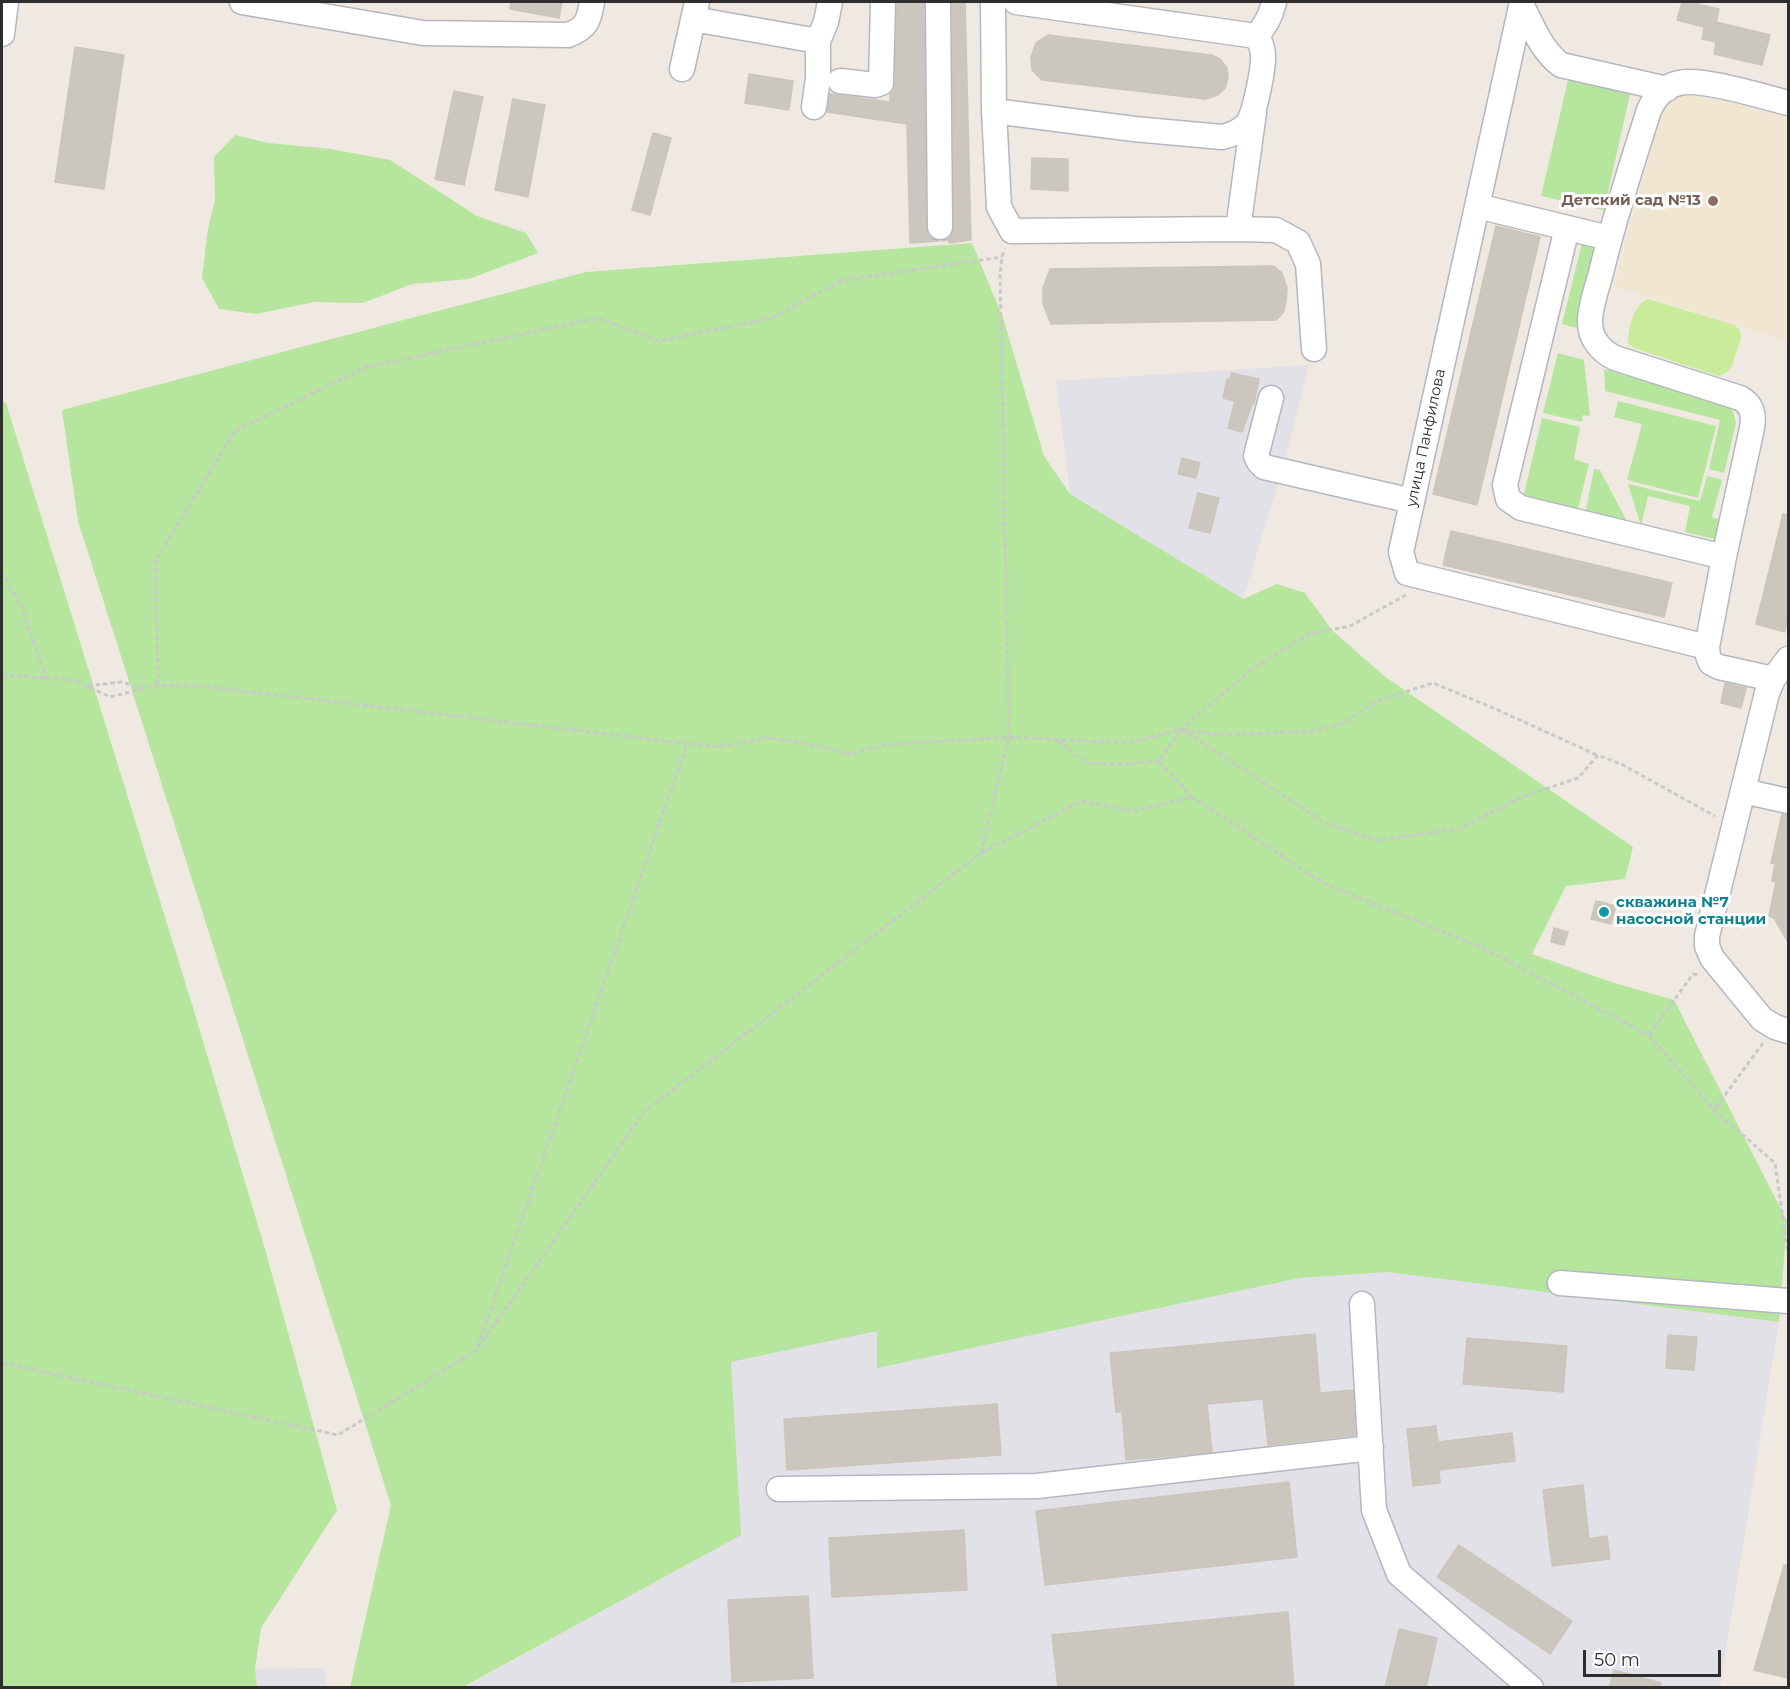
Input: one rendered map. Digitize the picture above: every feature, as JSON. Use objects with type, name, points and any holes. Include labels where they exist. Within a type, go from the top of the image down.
[{"type":"street","points":[[2,34],[6,2]]},
{"type":"street","points":[[243,2],[423,33],[568,35],[577,32],[586,24],[592,2]]},
{"type":"street","points":[[814,107],[818,78],[818,41],[826,22],[830,2]]},
{"type":"street","points":[[840,81],[875,85],[881,83],[883,2]]},
{"type":"street","points":[[938,2],[940,227]]},
{"type":"street","points":[[993,2],[994,111],[999,207],[1012,231],[1276,230],[1298,242],[1308,264],[1314,348]]},
{"type":"street","points":[[1016,2],[1256,36],[1261,42],[1263,56],[1238,229]]},
{"type":"street","points":[[1256,36],[1265,27],[1274,2]]},
{"type":"street","points":[[1522,4],[1543,47],[1551,58],[1561,64],[1666,89]]},
{"type":"street","name":"улица Панфилова","points":[[1522,4],[1401,552],[1407,573],[1707,647]]},
{"type":"street","points":[[682,69],[695,10],[818,41]]},
{"type":"street","points":[[1773,679],[1719,667],[1711,663],[1707,647],[1752,428],[1753,412],[1747,401],[1740,398],[1615,358],[1598,346],[1590,323],[1609,238],[1654,99],[1678,83],[1697,82],[1788,103]]},
{"type":"street","points":[[994,111],[1134,129],[1222,137],[1233,134],[1246,125],[1254,112]]},
{"type":"street","points":[[1477,206],[1609,238]]},
{"type":"street","points":[[1567,228],[1505,485],[1508,499],[1521,508],[1724,557]]},
{"type":"street","points":[[1271,398],[1256,456],[1264,466],[1412,501]]},
{"type":"street","points":[[1782,1029],[1762,1019],[1732,983],[1712,958],[1707,946],[1707,936],[1767,693],[1773,679],[1788,659]]},
{"type":"street","points":[[1743,791],[1788,801]]},
{"type":"street","points":[[1560,1282],[1788,1301]]},
{"type":"street","points":[[1362,1304],[1374,1510],[1399,1574],[1531,1688]]},
{"type":"street","points":[[779,1489],[1037,1486],[1371,1448]]},
{"type":"path","points":[[981,853],[1009,737],[1000,275],[1002,257],[1012,231]]},
{"type":"path","points":[[158,685],[156,560],[235,431],[367,367],[598,318],[658,341],[772,318],[843,280],[1002,257]]},
{"type":"path","points":[[2,572],[22,608],[46,679]]},
{"type":"path","points":[[1159,762],[1181,729],[1251,670],[1309,634],[1350,626],[1435,579]]},
{"type":"path","points":[[2,675],[74,680],[110,697],[158,685],[209,687],[718,747],[768,738],[799,742],[849,754],[885,745],[1009,737],[1129,743],[1181,729],[1221,735],[1316,731],[1343,723],[1377,701],[1433,683],[1623,765],[1715,816],[1733,831]]},
{"type":"path","points":[[88,686],[121,682],[146,688]]},
{"type":"path","points":[[1181,729],[1327,824],[1378,840],[1460,829],[1522,797],[1578,778],[1598,755]]},
{"type":"path","points":[[1056,739],[1088,763],[1159,762],[1192,797],[1325,884],[1483,948],[1649,1035],[1714,1110],[1775,1163],[1788,1254]]},
{"type":"path","points":[[476,1351],[687,744]]},
{"type":"path","points":[[2,1363],[338,1436],[476,1351],[644,1112],[981,853],[1081,801],[1134,811],[1192,797]]},
{"type":"path","points":[[1649,1035],[1693,974],[1732,983]]},
{"type":"path","points":[[1714,1110],[1782,1029]]},
{"type":"shaded area","name":"Детский сад №13","points":[[1693,91],[1788,115],[1788,341],[1614,286],[1661,110],[1673,95]]},
{"type":"shaded area","points":[[1309,365],[1285,461],[1243,599],[1070,494],[1056,381]]},
{"type":"shaded area","points":[[1388,1272],[1779,1322],[1720,1687],[463,1688],[740,1535],[731,1362],[878,1330],[877,1367],[1300,1278]]},
{"type":"shaded area","points":[[325,1668],[326,1687],[257,1687],[255,1669]]},
{"type":"green space","points":[[1569,76],[1631,90],[1604,210],[1541,196]]},
{"type":"green space","points":[[235,135],[268,143],[331,149],[390,160],[477,216],[526,233],[538,253],[469,279],[412,284],[363,303],[314,302],[256,314],[219,309],[202,278],[208,228],[215,201],[214,157]]},
{"type":"green space","points":[[972,243],[1003,318],[1044,456],[1070,494],[1243,599],[1277,584],[1305,593],[1332,630],[1384,676],[1633,847],[1625,879],[1566,886],[1532,954],[1611,982],[1674,1000],[1787,1221],[1779,1322],[1388,1272],[1300,1278],[877,1368],[877,1331],[731,1362],[741,1535],[463,1687],[350,1687],[391,1505],[78,521],[62,410],[586,272]]},
{"type":"green space","points":[[1582,243],[1598,244],[1581,329],[1562,324]]},
{"type":"green space","points":[[1648,299],[1735,325],[1740,331],[1741,338],[1732,366],[1726,373],[1718,376],[1634,348],[1628,343],[1633,317],[1639,306]]},
{"type":"green space","points":[[1558,353],[1584,360],[1590,416],[1583,415],[1582,422],[1543,413]]},
{"type":"green space","points":[[1604,369],[1729,406],[1736,423],[1724,473],[1709,469],[1720,420],[1605,391]]},
{"type":"green space","points":[[1618,401],[1716,426],[1698,498],[1627,480],[1642,424],[1614,417]]},
{"type":"green space","points":[[2,402],[6,403],[194,1011],[265,1249],[337,1510],[261,1628],[255,1669],[257,1687],[2,1687]]},
{"type":"green space","points":[[1542,418],[1580,427],[1574,459],[1589,464],[1577,513],[1529,500],[1524,494]]},
{"type":"green space","points":[[1594,469],[1600,470],[1629,525],[1585,514]]},
{"type":"green space","points":[[1707,476],[1722,480],[1712,517],[1725,521],[1718,540],[1685,532],[1690,506],[1648,496],[1641,526],[1628,484],[1700,501]]},
{"type":"building","points":[[511,2],[562,2],[559,18],[510,9]]},
{"type":"building","points":[[897,2],[924,2],[926,227],[928,235],[939,241],[910,243],[907,124],[827,112],[830,94],[890,102],[890,94],[895,83]]},
{"type":"building","points":[[952,2],[965,2],[971,240],[949,243],[949,240],[942,241],[948,239],[954,227]]},
{"type":"building","points":[[1682,2],[1719,9],[1716,22],[1770,35],[1762,65],[1714,54],[1716,42],[1702,39],[1704,27],[1677,20]]},
{"type":"building","points":[[1048,35],[1211,55],[1220,59],[1227,68],[1228,78],[1225,88],[1218,95],[1205,99],[1042,80],[1032,70],[1031,57],[1036,43]]},
{"type":"building","points":[[75,47],[124,55],[104,189],[55,182]]},
{"type":"building","points":[[749,74],[793,81],[789,110],[745,103]]},
{"type":"building","points":[[454,91],[483,97],[464,185],[435,179]]},
{"type":"building","points":[[513,99],[545,105],[528,197],[495,190]]},
{"type":"building","points":[[653,133],[671,138],[650,215],[632,210]]},
{"type":"building","points":[[1032,158],[1068,159],[1068,191],[1031,189]]},
{"type":"building","points":[[1496,226],[1540,237],[1477,505],[1433,494]]},
{"type":"building","points":[[1274,266],[1282,273],[1287,288],[1283,313],[1276,320],[1051,324],[1043,304],[1043,288],[1050,269]]},
{"type":"building","points":[[1231,373],[1259,379],[1254,404],[1252,404],[1242,432],[1228,428],[1235,401],[1223,398],[1227,379],[1230,380]]},
{"type":"building","points":[[1182,458],[1200,463],[1196,478],[1178,474]]},
{"type":"building","points":[[1198,493],[1219,498],[1210,533],[1189,528]]},
{"type":"building","points":[[1783,514],[1788,515],[1788,617],[1785,632],[1756,624]]},
{"type":"building","points":[[1451,531],[1672,583],[1664,617],[1443,565]]},
{"type":"building","points":[[1725,683],[1746,688],[1741,708],[1721,703]]},
{"type":"building","points":[[1782,814],[1788,815],[1788,942],[1774,918],[1769,916],[1776,882],[1772,881],[1775,864],[1771,863]]},
{"type":"building","name":"скважина №7 насосной станции","points":[[1596,901],[1616,906],[1611,924],[1591,919]]},
{"type":"building","points":[[1554,928],[1568,932],[1564,945],[1551,942]]},
{"type":"building","points":[[1315,1334],[1320,1393],[1353,1390],[1355,1435],[1268,1445],[1263,1399],[1207,1404],[1212,1452],[1126,1460],[1122,1412],[1116,1412],[1110,1353]]},
{"type":"building","points":[[1668,1335],[1697,1337],[1694,1370],[1666,1368]]},
{"type":"building","points":[[1467,1338],[1567,1346],[1563,1392],[1463,1384]]},
{"type":"building","points":[[997,1404],[1001,1455],[787,1470],[784,1419]]},
{"type":"building","points":[[1436,1426],[1438,1442],[1512,1433],[1515,1461],[1439,1470],[1440,1483],[1413,1486],[1407,1429]]},
{"type":"building","points":[[1289,1482],[1297,1557],[1045,1585],[1036,1511]]},
{"type":"building","points":[[1583,1485],[1589,1539],[1607,1536],[1610,1559],[1552,1566],[1543,1490]]},
{"type":"building","points":[[964,1530],[967,1590],[832,1597],[829,1538]]},
{"type":"building","points":[[1459,1545],[1572,1621],[1550,1654],[1437,1577]]},
{"type":"building","points":[[1784,1565],[1788,1566],[1788,1678],[1754,1670]]},
{"type":"building","points":[[808,1596],[813,1678],[732,1682],[728,1600]]},
{"type":"building","points":[[1288,1612],[1294,1688],[1058,1688],[1052,1635]]},
{"type":"building","points":[[1399,1629],[1437,1638],[1426,1688],[1385,1688]]},
{"type":"building","points":[[1614,1670],[1661,1683],[1661,1688],[1609,1688]]},
{"type":"place","name":"Детский сад №13","points":[[1713,201]]},
{"type":"place","name":"скважина №7 насосной станции","points":[[1604,912]]}]
